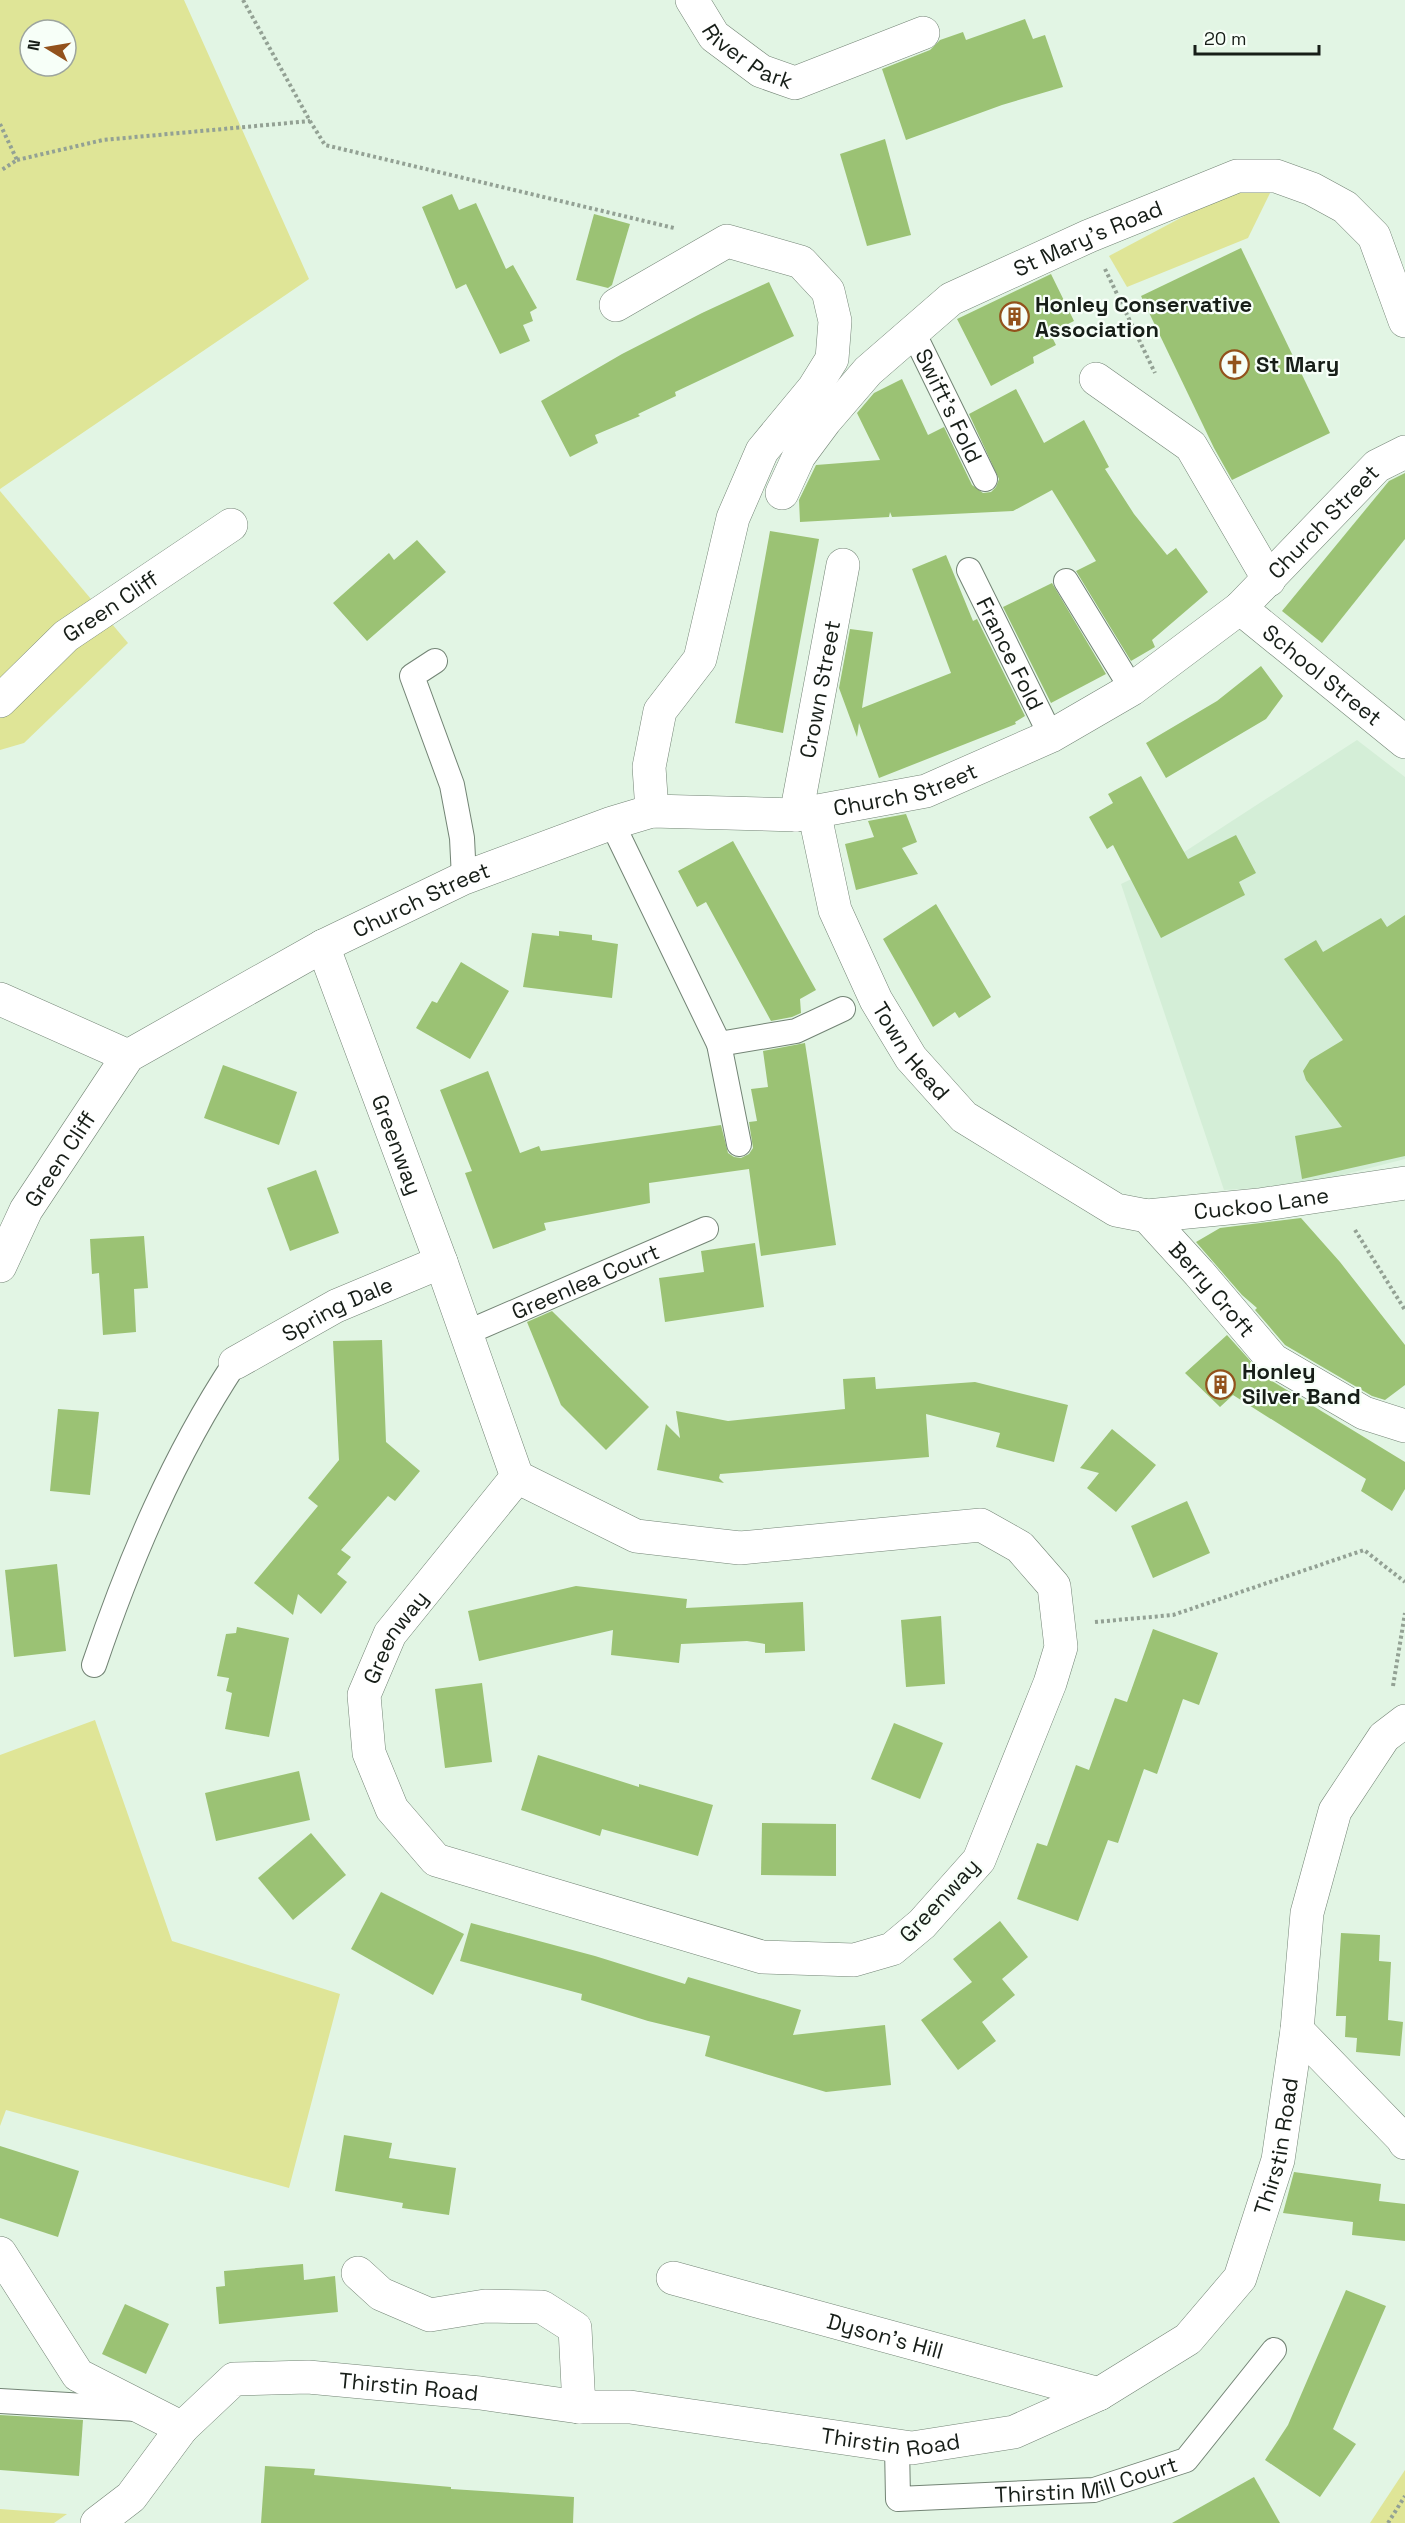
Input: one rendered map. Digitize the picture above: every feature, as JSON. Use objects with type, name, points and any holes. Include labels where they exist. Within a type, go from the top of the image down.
[{"type":"street","name":"River Park","points":[[692,0],[714,36],[761,71],[795,83],[923,33]]},
{"type":"street","name":"St Mary's Road","points":[[782,493],[799,456],[825,421],[868,371],[951,299],[1089,236],[1237,176],[1276,176],[1312,189],[1346,207],[1374,236],[1405,321]]},
{"type":"street","points":[[616,304],[728,241],[801,262],[828,291],[835,321],[832,359],[814,388],[762,451],[733,518],[700,659],[660,711],[649,767],[652,811]]},
{"type":"street","points":[[1096,379],[1191,446],[1269,580]]},
{"type":"street","name":"Church Street","points":[[324,946],[464,878],[612,823],[652,811],[805,813],[926,791],[1051,736],[1132,689],[1240,608],[1377,466],[1405,452]]},
{"type":"street","name":"Green Cliff","points":[[0,701],[66,636],[231,525]]},
{"type":"street","name":"Crown Street","points":[[805,813],[843,565]]},
{"type":"street","name":"School Street","points":[[1240,608],[1405,742]]},
{"type":"street","name":"Town Head","points":[[805,813],[835,910],[876,1000],[911,1058],[964,1117],[1132,1213]]},
{"type":"street","name":"Green Cliff","points":[[0,1266],[26,1210],[128,1056],[324,946]]},
{"type":"street","name":"Greenway","points":[[324,946],[441,1262],[517,1477],[636,1536],[740,1548],[981,1525],[1020,1547],[1054,1586],[1061,1647],[1050,1683],[979,1860],[922,1924],[892,1949],[854,1960],[762,1957],[436,1860],[392,1809],[369,1753],[364,1695],[390,1634],[517,1477]]},
{"type":"street","points":[[0,999],[128,1056]]},
{"type":"street","name":"Cuckoo Lane","points":[[1132,1213],[1333,1195],[1405,1183]]},
{"type":"street","name":"Berry Croft","points":[[1132,1213],[1199,1273],[1273,1360],[1364,1413],[1405,1426]]},
{"type":"street","name":"Spring Dale","points":[[235,1363],[336,1306],[441,1262]]},
{"type":"street","name":"Thirstin Road","points":[[97,2523],[131,2497],[182,2428],[234,2379],[308,2377],[480,2392],[579,2407],[630,2407],[912,2448],[1014,2432],[1099,2394],[1188,2339],[1240,2278],[1278,2160],[1297,2030],[1307,1913],[1335,1811],[1395,1729]]},
{"type":"street","points":[[1297,2030],[1405,2143]]},
{"type":"street","points":[[0,2253],[78,2375],[142,2410],[182,2428]]},
{"type":"street","points":[[358,2273],[381,2294],[429,2315],[485,2306],[542,2307],[575,2328],[579,2407]]},
{"type":"street","name":"Dyson's Hill","points":[[673,2278],[1099,2394]]},
{"type":"lane","name":"Swift's Fold","points":[[913,332],[985,478]]},
{"type":"lane","name":"France Fold","points":[[969,570],[1051,736]]},
{"type":"lane","points":[[1066,581],[1132,689]]},
{"type":"lane","points":[[435,661],[412,676],[453,785],[462,838],[464,878]]},
{"type":"lane","points":[[612,823],[719,1044],[739,1144]]},
{"type":"lane","points":[[719,1044],[796,1031],[843,1009]]},
{"type":"lane","name":"Greenlea Court","points":[[466,1333],[706,1229]]},
{"type":"lane","points":[[94,1665],[117,1597],[158,1500],[212,1399],[235,1363]]},
{"type":"lane","name":"Thirstin Mill Court","points":[[897,2446],[898,2499],[1094,2490],[1186,2460],[1274,2350]]},
{"type":"lane","points":[[0,2401],[142,2410]]},
{"type":"path","points":[[243,0],[310,121],[326,145],[728,241]]},
{"type":"path","points":[[0,171],[17,160],[103,141],[310,121]]},
{"type":"path","points":[[0,124],[17,160]]},
{"type":"path","points":[[1333,1195],[1405,1310]]},
{"type":"path","points":[[1058,1626],[1173,1615],[1364,1550],[1405,1582]]},
{"type":"path","points":[[1395,1729],[1405,1613]]},
{"type":"path","points":[[1388,2523],[1405,2496]]},
{"type":"shaded area","points":[[1357,740],[1405,777],[1405,1159],[1303,1185],[1224,1190],[1121,884],[1175,858]]},
{"type":"green space","points":[[0,0],[184,0],[309,279],[0,489]]},
{"type":"green space","points":[[1273,187],[1248,238],[1127,287],[1109,256],[1237,188]]},
{"type":"green space","points":[[0,491],[128,643],[24,743],[0,750]]},
{"type":"green space","points":[[95,1720],[172,1941],[340,1994],[289,2188],[6,2110],[0,2126],[0,1755]]},
{"type":"green space","points":[[1405,2470],[1405,2523],[1370,2523]]},
{"type":"green space","points":[[0,2509],[67,2514],[54,2523],[0,2523]]},
{"type":"building","points":[[1025,19],[1033,39],[1045,35],[1063,87],[1002,105],[906,140],[882,69],[930,50],[940,40],[963,32],[966,40]]},
{"type":"building","points":[[885,139],[911,235],[867,246],[840,154]]},
{"type":"building","points":[[452,194],[459,210],[476,203],[506,269],[513,265],[537,308],[530,312],[533,321],[523,325],[530,341],[500,354],[466,284],[456,289],[422,207]]},
{"type":"building","points":[[594,214],[630,224],[612,285],[608,288],[576,280]]},
{"type":"building","name":"St Mary","points":[[1241,248],[1330,433],[1232,480],[1214,448],[1141,296]]},
{"type":"building","name":"Honley Conservative Association","points":[[1051,274],[1074,321],[1050,333],[1056,345],[1033,357],[1034,363],[991,386],[957,319]]},
{"type":"building","points":[[769,282],[794,336],[675,392],[676,396],[638,414],[640,416],[595,435],[598,443],[570,457],[541,401],[622,354]]},
{"type":"building","points":[[902,379],[928,435],[944,427],[972,485],[983,493],[991,492],[999,479],[969,414],[1016,389],[1044,443],[1084,420],[1109,467],[1105,469],[1134,514],[1167,555],[1176,548],[1208,592],[1152,640],[1155,647],[1131,661],[1076,571],[1096,561],[1052,490],[1013,511],[892,517],[890,512],[889,517],[800,522],[799,500],[816,465],[880,460],[857,413],[874,393]]},
{"type":"building","points":[[1405,473],[1405,539],[1322,643],[1282,611],[1389,481]]},
{"type":"building","points":[[770,531],[819,539],[783,733],[735,723]]},
{"type":"building","points":[[417,540],[446,572],[367,641],[333,603],[389,553],[394,560]]},
{"type":"building","points":[[946,555],[973,621],[977,619],[1025,716],[1015,722],[1016,724],[879,778],[859,723],[857,737],[839,688],[850,629],[873,632],[862,708],[951,673],[912,569]]},
{"type":"building","points":[[1052,583],[1106,674],[1051,703],[1003,607]]},
{"type":"building","points":[[1261,666],[1283,696],[1266,719],[1166,778],[1146,743],[1217,701]]},
{"type":"building","points":[[1141,776],[1188,859],[1236,835],[1256,873],[1239,882],[1245,895],[1161,938],[1113,845],[1107,849],[1089,817],[1113,803],[1108,794]]},
{"type":"building","points":[[906,814],[917,842],[902,848],[918,874],[856,890],[845,844],[874,837],[868,821]]},
{"type":"building","points":[[733,841],[816,990],[800,999],[801,1013],[792,1017],[771,1021],[706,902],[697,907],[678,871]]},
{"type":"building","points":[[936,904],[991,997],[959,1018],[955,1012],[933,1027],[883,939]]},
{"type":"building","points":[[1405,915],[1405,1156],[1302,1179],[1295,1136],[1342,1127],[1306,1080],[1303,1071],[1310,1060],[1343,1040],[1284,959],[1316,940],[1323,952],[1381,918],[1387,927]]},
{"type":"building","points":[[559,931],[592,935],[592,940],[618,944],[612,998],[523,987],[532,933],[559,936]]},
{"type":"building","points":[[461,962],[509,991],[470,1059],[416,1028],[432,1001],[437,1003]]},
{"type":"building","points":[[805,1043],[836,1245],[761,1256],[749,1169],[649,1183],[650,1203],[544,1223],[546,1230],[493,1249],[465,1173],[472,1171],[440,1090],[488,1071],[520,1153],[539,1146],[541,1151],[721,1125],[728,1153],[741,1158],[749,1154],[753,1148],[749,1122],[757,1121],[751,1089],[768,1087],[763,1051]]},
{"type":"building","points":[[223,1065],[297,1092],[279,1145],[204,1118]]},
{"type":"building","points":[[316,1170],[339,1233],[290,1251],[267,1188]]},
{"type":"building","points":[[1301,1218],[1340,1262],[1405,1345],[1405,1385],[1385,1400],[1372,1396],[1285,1345],[1255,1310],[1257,1308],[1242,1295],[1196,1242],[1220,1228]]},
{"type":"building","points":[[144,1236],[148,1288],[134,1289],[136,1332],[103,1335],[99,1273],[92,1274],[90,1239]]},
{"type":"building","points":[[755,1243],[764,1307],[665,1322],[659,1278],[704,1272],[701,1251]]},
{"type":"building","points":[[552,1311],[649,1407],[606,1450],[561,1405],[527,1322]]},
{"type":"building","points":[[1227,1335],[1264,1376],[1405,1462],[1405,1489],[1392,1511],[1361,1491],[1366,1479],[1233,1395],[1220,1407],[1185,1373]]},
{"type":"building","points":[[382,1340],[386,1442],[420,1471],[395,1501],[388,1496],[341,1550],[351,1557],[337,1574],[347,1582],[321,1614],[298,1594],[293,1615],[254,1583],[318,1506],[308,1498],[339,1460],[333,1341]]},
{"type":"building","points":[[875,1377],[876,1389],[975,1382],[1068,1405],[1054,1462],[996,1447],[1000,1433],[926,1414],[929,1457],[720,1474],[719,1478],[724,1483],[657,1470],[666,1424],[680,1438],[676,1411],[728,1421],[845,1409],[843,1379]]},
{"type":"building","points":[[58,1409],[99,1412],[90,1495],[50,1491]]},
{"type":"building","points":[[1112,1429],[1156,1465],[1116,1512],[1087,1488],[1099,1473],[1080,1468]]},
{"type":"building","points":[[1187,1501],[1210,1553],[1153,1578],[1131,1526]]},
{"type":"building","points":[[57,1564],[66,1651],[14,1657],[5,1570]]},
{"type":"building","points":[[576,1586],[687,1599],[686,1608],[803,1602],[805,1651],[765,1653],[765,1644],[747,1641],[681,1644],[679,1663],[611,1655],[613,1630],[479,1661],[468,1611]]},
{"type":"building","points":[[941,1616],[945,1684],[906,1687],[901,1620]]},
{"type":"building","points":[[237,1627],[289,1638],[269,1737],[225,1729],[232,1693],[226,1691],[229,1678],[217,1676],[226,1634],[236,1633]]},
{"type":"building","points":[[1153,1629],[1218,1653],[1199,1705],[1183,1699],[1157,1774],[1144,1769],[1118,1843],[1108,1840],[1078,1921],[1017,1899],[1037,1843],[1047,1846],[1076,1765],[1089,1770],[1115,1698],[1127,1702]]},
{"type":"building","points":[[482,1683],[492,1762],[445,1768],[435,1689]]},
{"type":"building","points":[[894,1723],[943,1743],[920,1799],[871,1779]]},
{"type":"building","points":[[538,1755],[639,1787],[639,1784],[713,1805],[698,1856],[602,1829],[600,1836],[521,1810]]},
{"type":"building","points":[[299,1771],[310,1820],[216,1841],[205,1793]]},
{"type":"building","points":[[762,1823],[836,1824],[836,1876],[761,1875]]},
{"type":"building","points":[[311,1833],[346,1875],[293,1920],[258,1878]]},
{"type":"building","points":[[381,1892],[464,1934],[433,1995],[351,1949]]},
{"type":"building","points":[[1000,1921],[1028,1957],[1002,1979],[1015,1995],[982,2022],[996,2041],[958,2070],[921,2020],[972,1982],[953,1959]]},
{"type":"building","points":[[471,1923],[595,1956],[685,1984],[688,1977],[801,2010],[793,2035],[885,2025],[891,2085],[826,2092],[705,2056],[710,2036],[648,2021],[581,2000],[582,1994],[460,1961]]},
{"type":"building","points":[[1341,1933],[1380,1935],[1379,1961],[1391,1962],[1388,2020],[1403,2022],[1400,2056],[1356,2052],[1357,2038],[1345,2037],[1346,2016],[1336,2016]]},
{"type":"building","points":[[344,2135],[392,2143],[389,2158],[456,2168],[449,2215],[402,2208],[403,2203],[335,2191]]},
{"type":"building","points":[[0,2146],[79,2171],[58,2237],[0,2218]]},
{"type":"building","points":[[1294,2172],[1381,2184],[1379,2201],[1405,2204],[1405,2241],[1352,2235],[1353,2222],[1283,2213]]},
{"type":"building","points":[[303,2264],[304,2280],[335,2276],[338,2312],[219,2324],[216,2287],[225,2286],[224,2271]]},
{"type":"building","points":[[1346,2290],[1386,2306],[1333,2429],[1356,2444],[1320,2497],[1265,2460],[1288,2425]]},
{"type":"building","points":[[125,2304],[169,2324],[146,2374],[102,2354]]},
{"type":"building","points":[[0,2415],[83,2420],[79,2476],[0,2470]]},
{"type":"building","points":[[265,2466],[315,2469],[314,2475],[451,2487],[451,2489],[574,2497],[573,2523],[261,2523]]},
{"type":"building","points":[[1254,2477],[1280,2523],[1172,2523]]},
{"type":"place","name":"Honley Conservative Association","points":[[1014,317]]},
{"type":"place","name":"St Mary","points":[[1235,364]]},
{"type":"place","name":"Honley Silver Band","points":[[1221,1384]]}]
